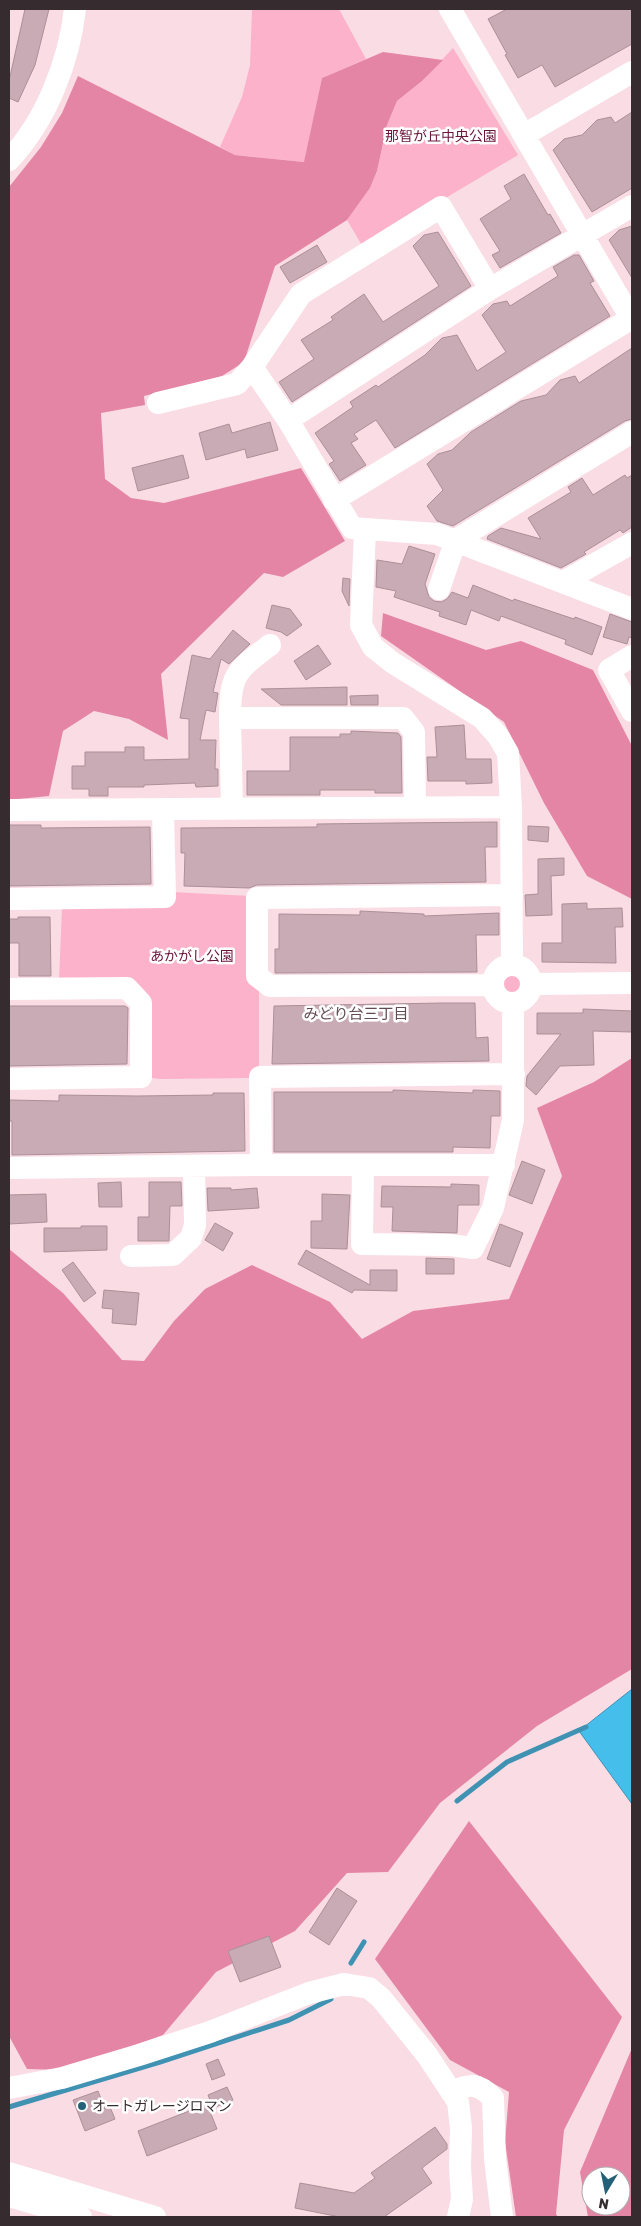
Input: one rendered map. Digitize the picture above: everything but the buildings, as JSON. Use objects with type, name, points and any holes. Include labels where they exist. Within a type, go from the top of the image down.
[{"type":"street","points":[[9,160],[44,109],[64,60],[73,29],[75,9]]},
{"type":"street","points":[[334,500],[632,319],[450,9]]},
{"type":"street","points":[[524,135],[632,72]]},
{"type":"street","points":[[288,420],[490,289],[632,206]]},
{"type":"street","points":[[158,403],[237,384],[252,367],[301,294],[441,207],[490,289]]},
{"type":"street","points":[[252,367],[288,420],[352,528],[437,534],[632,609]]},
{"type":"street","points":[[439,589],[456,540],[632,432]]},
{"type":"street","points":[[365,530],[361,625],[372,647],[393,663],[482,718],[498,736],[508,753],[511,807],[512,964]]},
{"type":"street","points":[[563,582],[632,542]]},
{"type":"street","points":[[232,809],[230,691],[237,673],[270,645]]},
{"type":"street","points":[[632,656],[609,670],[632,711]]},
{"type":"street","points":[[230,718],[404,718],[414,732],[415,806]]},
{"type":"street","points":[[9,810],[163,811],[415,806],[511,807]]},
{"type":"street","points":[[9,899],[165,897],[163,811]]},
{"type":"street","points":[[493,985],[270,986],[257,976],[257,898],[512,895]]},
{"type":"street","points":[[512,964],[526,970],[532,984],[531,990],[524,1000],[513,1004],[497,997],[493,985],[496,974],[512,964]]},
{"type":"street","points":[[532,984],[632,983]]},
{"type":"street","points":[[9,988],[126,988],[141,1003],[141,1077],[9,1079]]},
{"type":"street","points":[[363,1165],[362,1244],[450,1245],[473,1248],[493,1208],[513,1120],[513,1004]]},
{"type":"street","points":[[261,1165],[260,1077],[514,1074]]},
{"type":"street","points":[[9,1168],[504,1165]]},
{"type":"street","points":[[131,1256],[173,1255],[191,1238],[196,1225],[194,1167]]},
{"type":"street","points":[[9,2088],[62,2078],[139,2056],[210,2032],[309,1993],[344,1984],[369,1988],[382,1998],[427,2055],[458,2102],[461,2128],[462,2199],[458,2217]]},
{"type":"street","points":[[451,2092],[466,2085],[482,2087],[493,2098],[495,2159],[502,2217]]},
{"type":"street","points":[[9,2173],[155,2217]]},
{"type":"street","points":[[9,2196],[81,2217]]},
{"type":"green space","points":[[252,9],[339,9],[366,59],[322,78],[305,162],[235,155],[220,147],[242,97],[250,65]]},
{"type":"green space","name":"那智が丘中央公園","points":[[453,48],[518,155],[363,247],[347,220],[370,188],[377,171],[387,125],[397,101],[422,81]]},
{"type":"green space","name":"あかがし公園","points":[[172,892],[250,896],[259,989],[259,1071],[252,1078],[161,1079],[141,1077],[147,996],[59,981],[62,908]]},
{"type":"green space","points":[[513,971],[518,972],[524,978],[524,988],[518,994],[513,995],[508,994],[502,988],[501,983],[502,978],[508,972]]},
{"type":"shaded area","points":[[383,52],[443,60],[422,81],[397,101],[387,125],[377,171],[370,188],[347,220],[275,266],[244,362],[222,376],[144,396],[145,405],[101,413],[105,479],[131,498],[164,503],[301,468],[345,541],[283,577],[264,573],[161,674],[168,740],[129,719],[94,711],[63,731],[49,796],[9,800],[9,187],[41,147],[62,113],[78,76],[235,155],[304,162],[322,78]]},
{"type":"shaded area","points":[[383,613],[486,650],[521,641],[593,670],[632,746],[632,899],[587,876],[544,803],[504,722],[381,636]]},
{"type":"shaded area","points":[[632,1058],[632,1669],[537,1726],[440,1803],[388,1872],[347,1873],[295,1931],[216,1972],[163,2035],[65,2070],[27,2069],[9,2036],[9,1249],[63,1293],[122,1360],[144,1361],[174,1321],[205,1289],[252,1265],[330,1302],[362,1339],[413,1311],[509,1299],[562,1176],[537,1108],[594,1082]]},
{"type":"shaded area","points":[[469,1821],[622,2017],[564,2130],[556,2214],[558,2217],[516,2217],[505,2142],[509,2092],[450,2060],[375,1959]]},
{"type":"shaded area","points":[[632,2048],[632,2217],[588,2217],[631,2216],[631,2166],[583,2166]]},
{"type":"water","points":[[632,1689],[632,1804],[579,1731]]},
{"type":"waterway","points":[[457,1801],[507,1762],[586,1727]]},
{"type":"waterway","points":[[351,1963],[364,1942]]},
{"type":"waterway","points":[[9,2107],[160,2062],[289,2020],[331,1999]]},
{"type":"place","name":"オートガレージロマン","points":[[82,2106]]},
{"type":"district","name":"みどり台三丁目","points":[[356,1014]]}]
